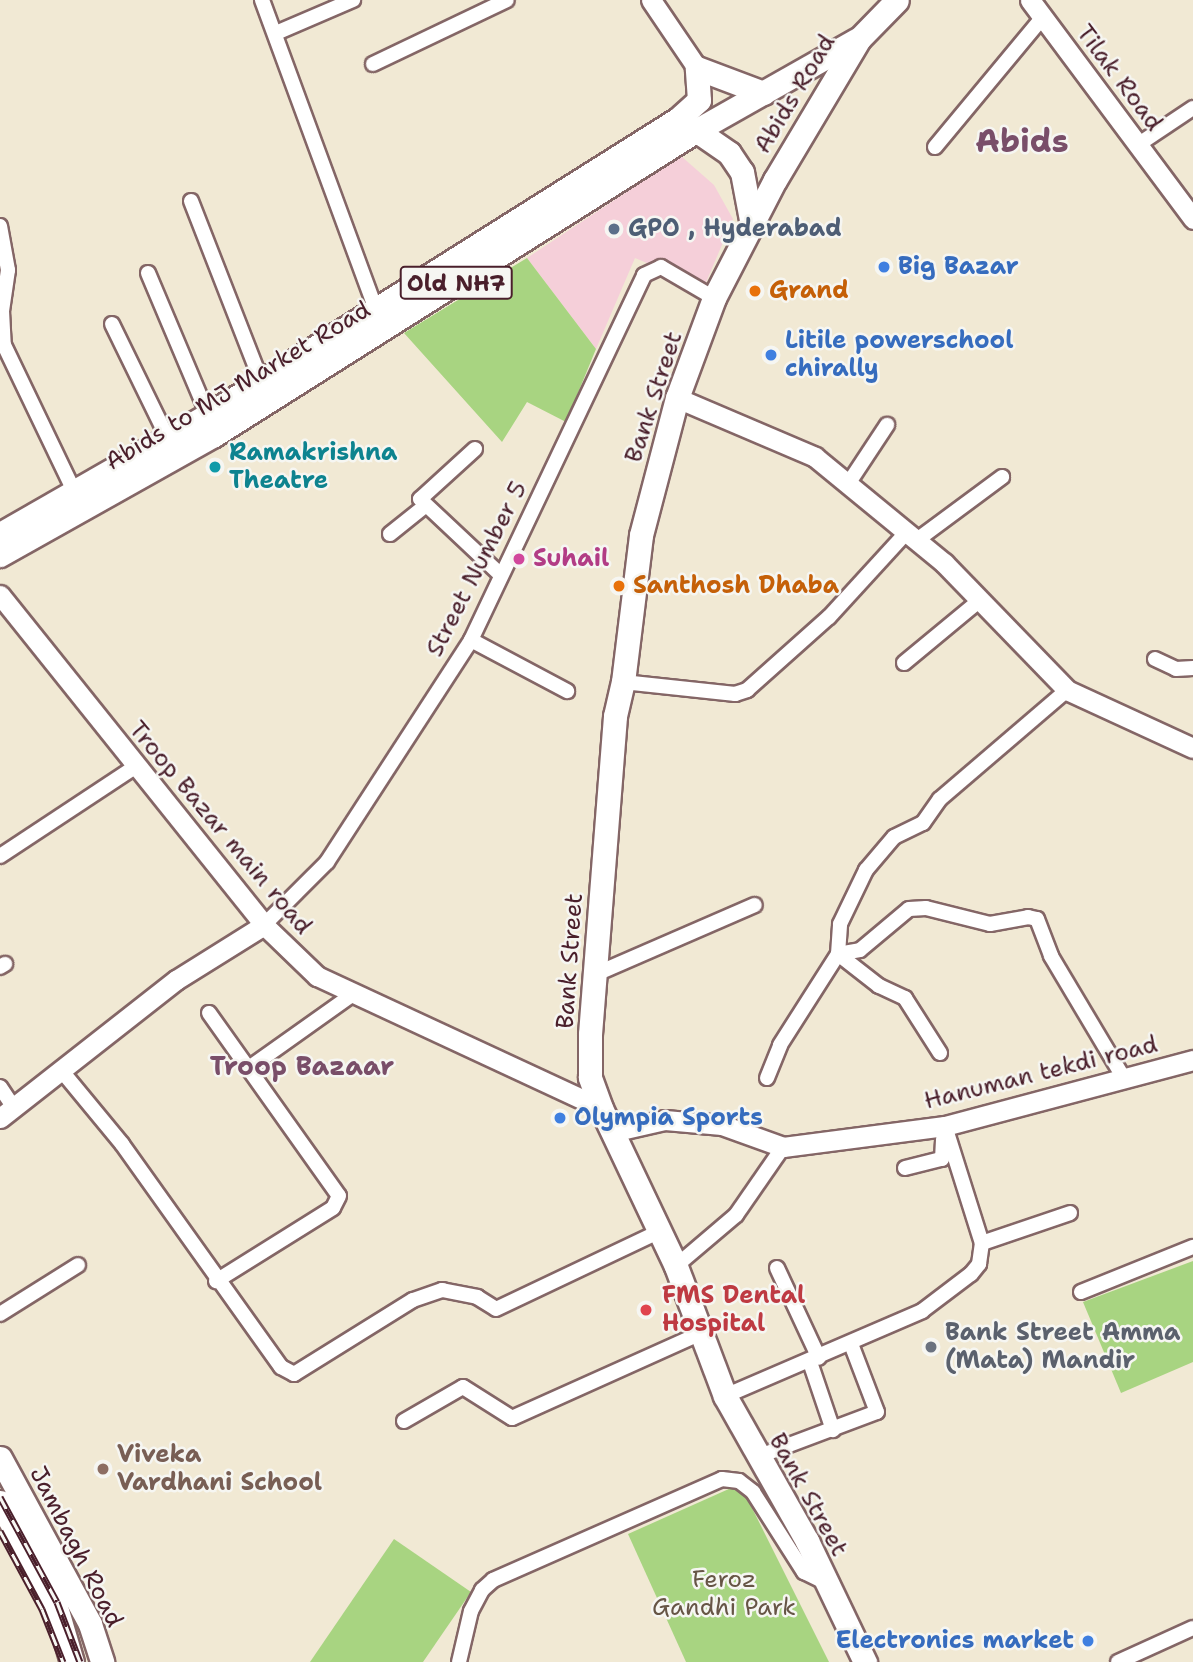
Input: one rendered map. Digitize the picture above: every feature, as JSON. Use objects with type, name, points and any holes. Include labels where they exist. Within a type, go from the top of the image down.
[{"type":"main road","name":"Abids Road","points":[[752,225],[859,39],[897,0]]},
{"type":"main road","name":"Abids to MJ Market Road","points":[[0,534],[208,415],[375,307],[687,125],[763,93],[859,39]]},
{"type":"main road","points":[[697,68],[763,93]]},
{"type":"main road","name":"Abids to MJ Market Road","points":[[0,555],[215,436],[687,125],[699,100],[697,68]]},
{"type":"main road","points":[[687,125],[729,153],[742,172],[752,225]]},
{"type":"main road","name":"Bank Street","points":[[752,225],[715,298],[677,398],[641,534],[624,682],[615,716],[590,1077],[601,1108],[676,1266],[725,1396],[827,1583],[865,1662]]},
{"type":"main road","name":"Jambagh Road","points":[[0,1458],[95,1639],[102,1662]]},
{"type":"main road","points":[[0,1502],[67,1638],[72,1662]]},
{"type":"main road","points":[[67,1638],[80,1633],[95,1639]]},
{"type":"street","points":[[262,0],[375,307]]},
{"type":"street","points":[[276,33],[353,0]]},
{"type":"street","points":[[373,64],[507,0]]},
{"type":"street","points":[[651,0],[697,68]]},
{"type":"street","name":"Tilak Road","points":[[1030,0],[1193,219]]},
{"type":"street","points":[[935,147],[1042,17]]},
{"type":"street","points":[[1139,144],[1193,108]]},
{"type":"street","points":[[191,201],[261,381]]},
{"type":"street","points":[[0,226],[8,270],[2,311],[4,345],[74,491]]},
{"type":"street","name":"Street Number 5","points":[[264,925],[327,862],[471,640],[644,275],[661,267],[715,298]]},
{"type":"street","points":[[148,273],[208,415]]},
{"type":"street","points":[[113,324],[167,437]]},
{"type":"street","points":[[677,398],[815,457],[912,536],[1067,690],[1193,748]]},
{"type":"street","points":[[848,484],[887,425]]},
{"type":"street","points":[[474,449],[424,491],[420,499],[500,574]]},
{"type":"street","points":[[624,682],[736,694],[747,690],[829,617],[912,536],[1002,477]]},
{"type":"street","points":[[390,534],[425,506]]},
{"type":"street","name":"Troop Bazar main road","points":[[0,595],[264,925],[317,976],[601,1108]]},
{"type":"street","points":[[904,663],[979,601]]},
{"type":"street","points":[[471,640],[567,691]]},
{"type":"street","points":[[1154,659],[1177,670],[1193,668]]},
{"type":"street","points":[[767,1077],[780,1045],[838,954],[840,924],[849,898],[894,837],[923,823],[940,799],[1067,690]]},
{"type":"street","points":[[0,856],[135,767]]},
{"type":"street","points":[[596,974],[755,905]]},
{"type":"street","points":[[838,954],[860,950],[909,909],[944,911],[990,924],[1028,917],[1037,919],[1051,956],[1123,1077]]},
{"type":"street","points":[[0,1087],[6,1112],[176,980],[264,925]]},
{"type":"street","points":[[838,954],[879,986],[905,998],[940,1053]]},
{"type":"street","points":[[248,1068],[353,994]]},
{"type":"street","points":[[209,1013],[339,1196],[333,1208],[216,1281]]},
{"type":"street","name":"Hanuman tekdi road","points":[[612,1132],[665,1120],[722,1125],[783,1147],[942,1127],[1193,1060]]},
{"type":"street","points":[[61,1070],[183,1227],[216,1281],[281,1367],[295,1374],[413,1300],[442,1290],[477,1297],[496,1309],[658,1232]]},
{"type":"street","points":[[905,1168],[936,1162],[945,1155],[942,1127]]},
{"type":"street","points":[[725,1396],[815,1360],[943,1297],[979,1264],[982,1243],[942,1127]]},
{"type":"street","points":[[676,1266],[736,1214],[783,1147]]},
{"type":"street","points":[[982,1243],[1070,1213]]},
{"type":"street","points":[[1081,1292],[1193,1247]]},
{"type":"street","points":[[0,1314],[78,1265]]},
{"type":"street","points":[[777,1268],[791,1290],[815,1360],[833,1430]]},
{"type":"street","points":[[404,1421],[463,1387],[512,1418],[703,1332]]},
{"type":"street","points":[[757,1457],[833,1430],[878,1410],[850,1344]]},
{"type":"street","points":[[459,1662],[471,1611],[493,1580],[722,1479],[739,1481],[753,1492],[804,1572],[827,1583]]},
{"type":"street","points":[[1118,1662],[1193,1629]]},
{"type":"shaded area","points":[[681,156],[714,185],[733,219],[704,287],[635,258],[596,349],[527,258]]},
{"type":"green space","points":[[527,258],[596,349],[566,422],[527,402],[502,442],[404,333]]},
{"type":"green space","points":[[1193,1261],[1193,1362],[1121,1393],[1083,1302]]},
{"type":"green space","name":"Feroz Gandhi Park","points":[[740,1484],[829,1662],[686,1662],[628,1534]]},
{"type":"green space","points":[[394,1539],[471,1592],[423,1662],[310,1662]]},
{"type":"railway","points":[[0,1497],[57,1602],[80,1662]]},
{"type":"railway","points":[[0,1531],[42,1609],[63,1662]]},
{"type":"place","name":"GPO , Hyderabad","points":[[614,229]]},
{"type":"place","name":"Big Bazar","points":[[884,267]]},
{"type":"place","name":"Grand","points":[[755,291]]},
{"type":"place","name":"Litile powerschool chirally","points":[[771,355]]},
{"type":"place","name":"Ramakrishna Theatre","points":[[215,467]]},
{"type":"place","name":"Suhail","points":[[519,559]]},
{"type":"place","name":"Santhosh Dhaba","points":[[619,586]]},
{"type":"place","name":"Olympia Sports","points":[[560,1118]]},
{"type":"place","name":"FMS Dental Hospital","points":[[646,1310]]},
{"type":"place","name":"Bank Street Amma (Mata) Mandir","points":[[931,1347]]},
{"type":"place","name":"Viveka Vardhani School","points":[[103,1469]]},
{"type":"place","name":"Electronics market","points":[[1088,1641]]},
{"type":"district","name":"Abids","points":[[1022,141]]},
{"type":"district","name":"Troop Bazaar","points":[[302,1066]]}]
